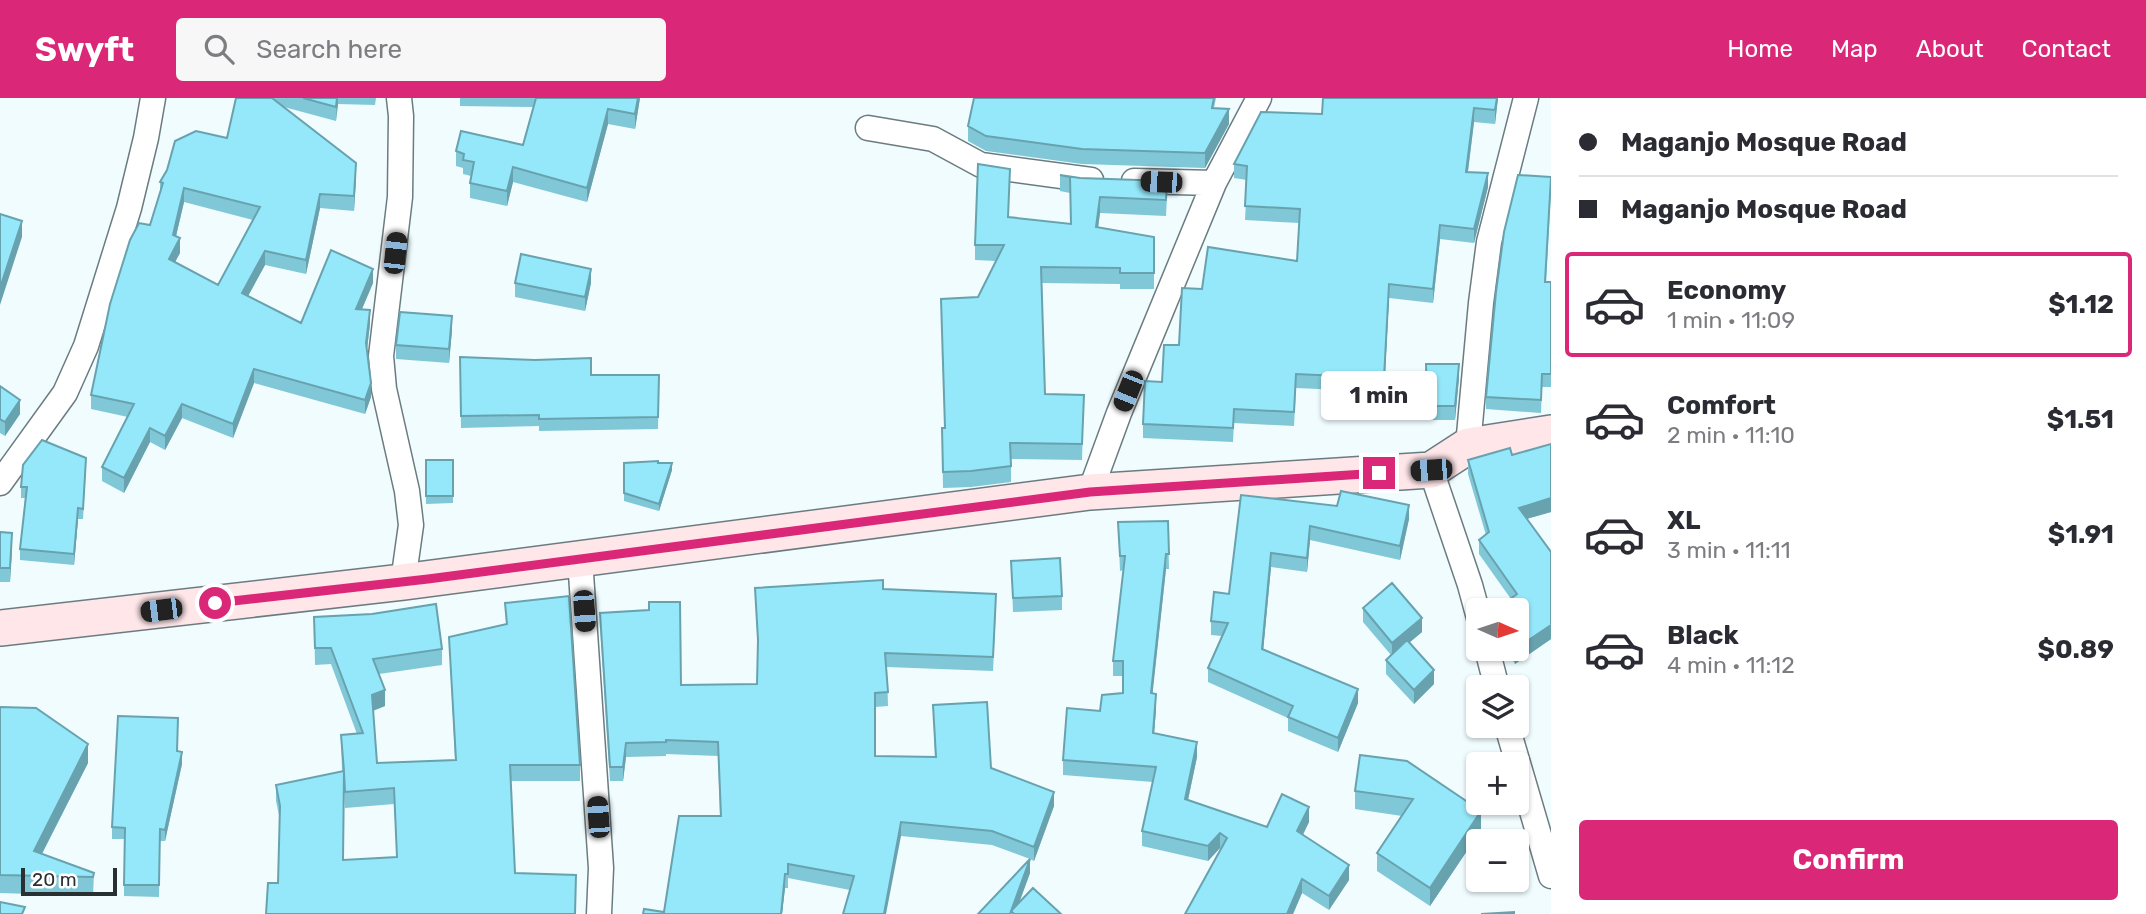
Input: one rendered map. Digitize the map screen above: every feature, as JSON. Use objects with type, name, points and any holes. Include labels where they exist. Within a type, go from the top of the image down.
[{"type":"street","points":[[0,484],[65,393],[86,346],[129,208],[153,98]]},
{"type":"street","points":[[399,98],[400,197],[381,356],[384,389],[407,491],[411,525],[403,582]]},
{"type":"street","points":[[1090,492],[1214,183],[1259,98]]},
{"type":"street","points":[[1468,446],[1480,303],[1489,242],[1526,98]]},
{"type":"street","points":[[868,128],[933,139],[981,166],[1081,179],[1214,183]]},
{"type":"street","points":[[0,628],[403,582],[1090,492],[1431,470],[1468,446],[1551,433]]},
{"type":"street","points":[[1431,470],[1474,598]]},
{"type":"street","points":[[580,559],[601,869],[599,914]]},
{"type":"street","points":[[1511,738],[1551,876]]},
{"type":"building","points":[[236,98],[272,98],[356,163],[354,196],[320,194],[306,260],[265,251],[242,293],[301,323],[331,250],[373,269],[356,309],[370,310],[366,343],[371,383],[365,400],[254,369],[233,424],[182,404],[165,436],[150,428],[124,478],[102,467],[134,404],[91,395],[110,304],[130,240],[139,223],[150,225],[163,183],[160,182],[167,170],[175,141],[196,131],[227,138]],"holes":[[[184,188],[260,207],[218,285],[169,259],[180,238],[173,235]]]},
{"type":"building","points":[[303,98],[337,98],[336,107]]},
{"type":"building","points":[[536,98],[638,98],[635,114],[608,109],[587,188],[513,167],[507,191],[470,183],[474,162],[463,160],[464,154],[456,151],[461,131],[523,145]]},
{"type":"building","points":[[974,98],[1214,98],[1212,108],[1229,109],[1205,153],[1082,149],[986,136],[968,126]]},
{"type":"building","points":[[1323,98],[1497,98],[1495,110],[1474,108],[1466,172],[1488,173],[1474,229],[1440,225],[1433,289],[1389,284],[1384,378],[1296,374],[1294,412],[1234,409],[1233,428],[1143,424],[1145,381],[1162,382],[1164,345],[1179,345],[1182,288],[1202,289],[1208,247],[1297,261],[1300,209],[1245,206],[1247,166],[1234,164],[1261,112],[1322,114]]},
{"type":"building","points":[[978,164],[1010,169],[1008,217],[1071,224],[1070,177],[1060,175],[1167,181],[1166,200],[1100,197],[1096,227],[1154,237],[1154,273],[1120,273],[1120,268],[1041,267],[1045,394],[1084,395],[1082,444],[1010,443],[1011,466],[943,472],[942,428],[945,428],[941,299],[978,297],[1004,245],[975,245]]},
{"type":"building","points":[[1518,175],[1551,177],[1545,282],[1551,282],[1551,374],[1542,374],[1541,400],[1486,397],[1504,232]]},
{"type":"building","points":[[0,214],[22,221],[0,288]]},
{"type":"building","points":[[521,254],[591,269],[585,297],[515,283]]},
{"type":"building","points":[[400,312],[452,316],[449,349],[396,345]]},
{"type":"building","points":[[460,357],[535,360],[591,358],[591,375],[659,375],[658,417],[539,419],[539,415],[461,416]]},
{"type":"building","points":[[1426,364],[1459,364],[1455,406],[1427,406]]},
{"type":"building","points":[[0,386],[20,400],[5,422],[0,419]]},
{"type":"building","points":[[42,440],[86,458],[83,509],[78,508],[74,554],[20,549],[27,487],[21,487],[23,465]]},
{"type":"building","points":[[1551,444],[1551,498],[1519,508],[1551,552],[1551,625],[1530,639],[1530,598],[1512,598],[1517,594],[1479,540],[1489,532],[1468,460],[1510,448],[1512,455]]},
{"type":"building","points":[[426,460],[453,460],[453,496],[426,496]]},
{"type":"building","points":[[624,463],[672,463],[659,504],[624,493]]},
{"type":"building","points":[[1341,491],[1409,505],[1400,546],[1310,526],[1307,558],[1271,553],[1262,649],[1358,689],[1338,738],[1288,717],[1293,706],[1208,668],[1228,623],[1211,621],[1214,592],[1229,594],[1241,495],[1337,506]]},
{"type":"building","points":[[1168,521],[1169,554],[1166,554],[1151,693],[1156,694],[1153,733],[1197,742],[1185,799],[1267,827],[1282,794],[1309,807],[1297,831],[1349,865],[1329,896],[1302,879],[1287,914],[1185,914],[1227,838],[1220,833],[1208,846],[1142,831],[1156,767],[1063,760],[1067,708],[1100,711],[1102,695],[1123,693],[1123,661],[1113,661],[1125,556],[1120,556],[1118,522]]},
{"type":"building","points":[[0,532],[12,533],[10,568],[0,568]]},
{"type":"building","points":[[1060,558],[1062,596],[1013,598],[1011,561]]},
{"type":"building","points":[[883,580],[883,589],[996,594],[993,657],[885,653],[888,692],[875,693],[875,756],[936,757],[933,705],[987,702],[991,768],[1054,792],[1034,847],[992,831],[901,822],[884,914],[843,914],[854,876],[788,864],[781,914],[643,914],[644,909],[664,912],[679,816],[721,816],[718,742],[666,740],[626,743],[623,767],[610,767],[600,613],[649,610],[649,602],[680,602],[681,685],[757,684],[755,588]]},
{"type":"building","points":[[1392,583],[1422,618],[1392,643],[1363,608]]},
{"type":"building","points":[[569,596],[580,765],[510,765],[515,873],[576,875],[575,914],[266,914],[268,883],[278,883],[280,806],[276,785],[344,771],[341,735],[363,733],[331,648],[315,648],[314,617],[372,614],[436,604],[442,649],[373,659],[385,690],[372,695],[377,763],[456,760],[449,637],[507,624],[505,603]],"holes":[[[344,772],[345,792],[394,788],[397,857],[343,860]]]},
{"type":"building","points":[[1407,640],[1434,670],[1414,690],[1386,660]]},
{"type":"building","points":[[0,707],[36,708],[88,744],[34,851],[94,873],[93,877],[0,875]]},
{"type":"building","points":[[118,716],[178,718],[177,751],[182,752],[165,830],[160,829],[159,885],[124,885],[125,828],[112,827]]},
{"type":"building","points":[[1360,755],[1407,761],[1466,801],[1466,815],[1478,815],[1469,829],[1466,829],[1466,834],[1430,888],[1377,853],[1413,799],[1355,791]]},
{"type":"building","points":[[1030,859],[1010,914],[978,914]]},
{"type":"building","points":[[1033,888],[1061,914],[1014,914],[1011,911]]},
{"type":"building","points":[[0,902],[25,907],[22,914],[0,914]]},
{"type":"building","points":[[1514,912],[1514,914],[1481,914]]},
{"type":"route","points":[[215,603],[428,579],[1090,492],[1379,473]]}]
